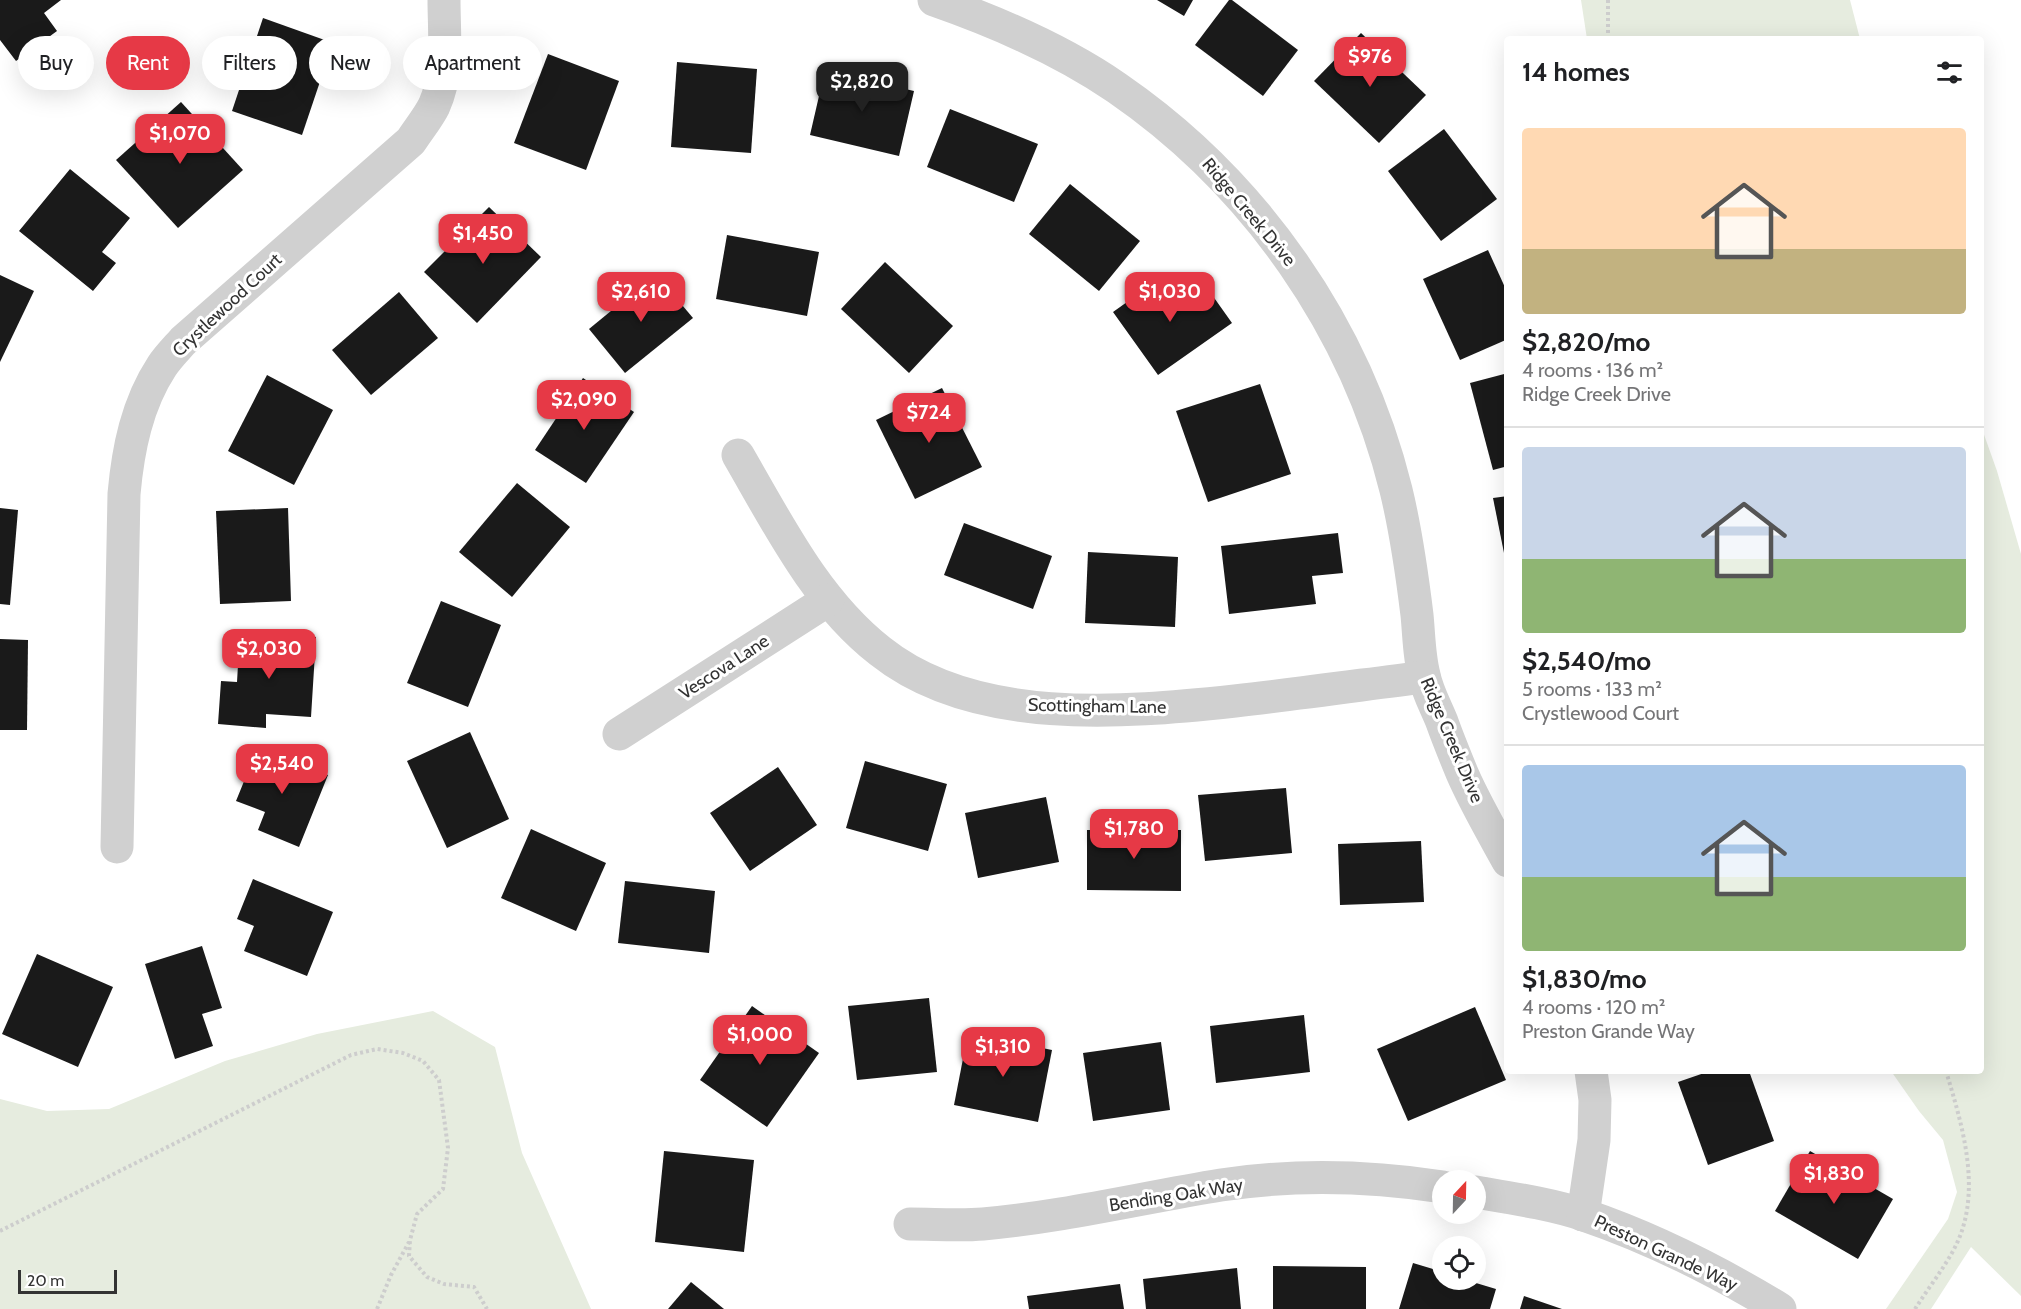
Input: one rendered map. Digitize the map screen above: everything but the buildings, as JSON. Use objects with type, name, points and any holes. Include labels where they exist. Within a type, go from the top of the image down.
[{"type":"street","name":"Crystlewood Court","points":[[117,847],[124,494],[127,460],[135,426],[162,367],[183,341],[411,141],[434,106],[441,84],[445,62],[444,0]]},
{"type":"street","name":"Ridge Creek Drive","points":[[934,0],[974,14],[1058,52],[1117,87],[1197,150],[1282,247],[1319,303],[1349,358],[1379,432],[1397,493],[1405,536],[1413,580],[1424,676],[1462,774],[1504,853]]},
{"type":"street","name":"Scottingham Lane","points":[[738,455],[775,519],[828,600],[881,652],[909,671],[956,691],[1003,703],[1048,709],[1171,707],[1263,698],[1424,676]]},
{"type":"street","name":"Vescova Lane","points":[[620,734],[828,600]]},
{"type":"street","points":[[1486,1194],[1583,1215],[1594,1140],[1591,1074]]},
{"type":"street","name":"Bending Oak Way","points":[[910,1224],[981,1224],[1053,1216],[1222,1185],[1283,1179],[1375,1180],[1432,1186]]},
{"type":"street","name":"Preston Grande Way","points":[[1583,1215],[1685,1258],[1730,1280],[1780,1309]]},
{"type":"path","points":[[1608,0],[1608,36]]},
{"type":"path","points":[[0,1231],[351,1055],[377,1049],[403,1053],[423,1061],[439,1080],[448,1148],[443,1189],[417,1214],[410,1240],[409,1256],[427,1277],[444,1284],[464,1284],[474,1287],[487,1309]]},
{"type":"path","points":[[1915,1309],[1954,1250],[1963,1228],[1969,1196],[1961,1120],[1947,1074]]},
{"type":"path","points":[[377,1309],[391,1275],[410,1240]]},
{"type":"shaded area","points":[[1581,0],[1850,0],[1859,36],[1587,36]]},
{"type":"shaded area","points":[[1984,435],[2021,554],[2021,1296],[1971,1247],[1931,1309],[1886,1309],[1948,1219],[1957,1192],[1943,1140],[1893,1074],[1984,1074]]},
{"type":"shaded area","points":[[433,1011],[495,1047],[522,1153],[591,1309],[0,1309],[0,1099],[47,1111],[109,1109],[225,1061],[317,1034]]}]
